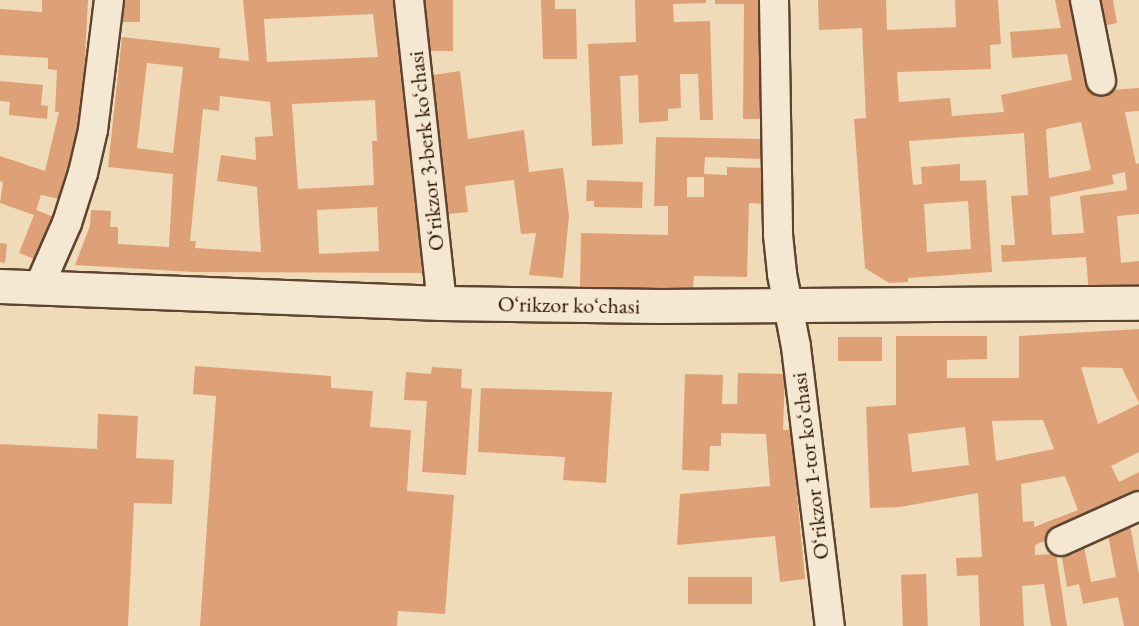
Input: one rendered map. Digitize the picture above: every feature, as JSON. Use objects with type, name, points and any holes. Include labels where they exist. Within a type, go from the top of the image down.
[{"type":"main road","name":"Oʻrikzor koʻchasi","points":[[0,286],[442,303],[790,307],[913,303],[1139,303]]},
{"type":"street","points":[[38,289],[67,223],[83,172],[93,130],[109,0]]},
{"type":"street","name":"Oʻrikzor 3-berk koʻchasi","points":[[410,0],[442,303]]},
{"type":"street","name":"Oʻrikzor 1-tor koʻchasi","points":[[774,0],[778,235],[782,274],[790,307],[830,626]]},
{"type":"street","points":[[1085,0],[1101,80]]},
{"type":"street","points":[[1061,541],[1139,506]]},
{"type":"building","points":[[42,0],[88,0],[82,113],[85,113],[64,200],[41,195],[36,210],[54,217],[37,260],[19,253],[34,215],[0,203],[3,182],[0,181],[0,156],[45,171],[59,112],[55,112],[57,70],[48,69],[48,58],[0,55],[0,9],[42,12]]},
{"type":"building","points":[[117,0],[140,0],[140,22],[117,22]]},
{"type":"building","points":[[243,0],[397,0],[422,273],[194,272],[75,265],[90,226],[91,210],[111,211],[110,227],[118,227],[118,244],[169,247],[173,174],[108,167],[122,37],[220,48],[219,58],[249,61]],"holes":[[[373,14],[378,57],[267,62],[264,19]],[[147,63],[183,67],[173,153],[137,148]],[[220,96],[270,102],[273,136],[255,137],[256,160],[221,155],[217,181],[257,187],[261,252],[195,248],[196,241],[190,241],[203,109],[219,111]],[[375,100],[377,141],[372,141],[374,185],[298,189],[292,104]],[[377,207],[379,251],[319,254],[317,210]]]},
{"type":"building","points":[[424,0],[453,0],[453,51],[424,51]]},
{"type":"building","points":[[541,0],[555,0],[555,9],[576,9],[577,59],[543,59]]},
{"type":"building","points":[[635,0],[706,0],[706,3],[673,4],[674,22],[710,21],[713,120],[700,120],[698,74],[680,74],[681,108],[668,109],[668,121],[639,123],[638,75],[620,76],[623,144],[592,146],[588,44],[636,42]]},
{"type":"building","points":[[715,0],[763,0],[762,119],[743,119],[744,4],[715,4]]},
{"type":"building","points":[[818,0],[886,0],[887,30],[956,27],[955,0],[998,0],[1001,44],[990,45],[991,69],[897,72],[899,102],[950,98],[952,116],[1004,112],[1001,95],[1072,80],[1067,54],[1012,58],[1010,32],[1061,28],[1055,0],[1076,0],[1095,91],[1139,88],[1139,111],[1125,112],[1136,164],[1139,163],[1139,214],[1117,216],[1121,263],[1139,261],[1139,292],[1089,296],[1086,257],[1002,262],[1001,245],[1015,245],[1011,196],[1028,195],[1024,133],[909,141],[913,185],[922,184],[921,167],[960,164],[960,181],[986,180],[992,272],[908,278],[908,282],[889,283],[865,268],[854,119],[866,118],[862,28],[819,30]],"holes":[[[1081,122],[1091,170],[1049,178],[1046,129]],[[1125,172],[1127,190],[1080,196],[1084,233],[1052,235],[1050,197],[1114,184],[1112,175]],[[968,201],[971,249],[927,252],[924,204]]]},
{"type":"building","points":[[1093,0],[1113,0],[1117,23],[1098,27]]},
{"type":"building","points":[[460,71],[468,139],[524,130],[529,172],[563,168],[569,216],[563,278],[529,275],[536,233],[521,234],[514,180],[465,186],[468,212],[448,214],[433,75]]},
{"type":"building","points":[[0,81],[43,85],[41,105],[48,106],[47,119],[9,115],[10,102],[0,101]]},
{"type":"building","points":[[656,137],[765,139],[765,159],[705,157],[704,174],[727,175],[727,167],[765,168],[764,204],[749,203],[747,277],[694,276],[693,291],[580,288],[581,233],[668,235],[668,206],[654,206]],"holes":[[[687,177],[704,177],[704,197],[687,197]]]},
{"type":"building","points":[[587,180],[643,182],[642,208],[594,207],[594,201],[586,201]]},
{"type":"building","points":[[0,243],[7,244],[5,263],[0,262]]},
{"type":"building","points":[[1139,329],[1139,403],[1122,368],[1081,367],[1098,424],[1139,404],[1139,452],[1111,466],[1119,482],[1139,472],[1139,502],[1035,545],[1035,555],[1056,554],[1067,626],[1051,626],[1044,584],[1022,586],[1024,626],[980,626],[978,575],[957,576],[956,558],[982,557],[978,493],[900,507],[870,508],[866,407],[896,405],[896,336],[987,336],[987,359],[947,360],[947,378],[1019,378],[1019,336]],"holes":[[[1043,420],[1054,449],[996,461],[992,421]],[[965,427],[969,465],[912,472],[908,434]],[[1065,476],[1078,510],[1034,527],[1034,521],[1023,522],[1021,484]]]},
{"type":"building","points":[[838,337],[882,337],[882,361],[838,361]]},
{"type":"building","points":[[195,366],[331,376],[331,388],[373,391],[370,427],[411,430],[407,491],[454,495],[445,614],[398,611],[397,626],[200,626],[216,396],[193,394]]},
{"type":"building","points":[[432,367],[462,369],[461,388],[472,389],[466,475],[422,472],[427,401],[404,400],[406,372],[431,374]]},
{"type":"building","points":[[738,373],[785,374],[783,430],[791,430],[805,579],[780,582],[775,536],[677,545],[680,494],[770,486],[766,434],[721,433],[721,446],[710,446],[709,471],[682,470],[685,374],[723,375],[722,404],[737,404]]},
{"type":"building","points":[[481,388],[612,392],[606,483],[563,480],[565,457],[478,452]]},
{"type":"building","points":[[98,414],[138,416],[136,458],[174,460],[172,504],[134,503],[128,626],[0,626],[0,444],[97,449]]},
{"type":"building","points":[[1130,525],[1139,574],[1139,626],[1124,626],[1118,597],[1083,604],[1079,584],[1067,587],[1060,546],[1083,541],[1091,582],[1116,577],[1107,530]]},
{"type":"building","points":[[926,574],[928,626],[903,626],[901,575]]},
{"type":"building","points":[[688,577],[752,577],[752,604],[688,604]]}]
